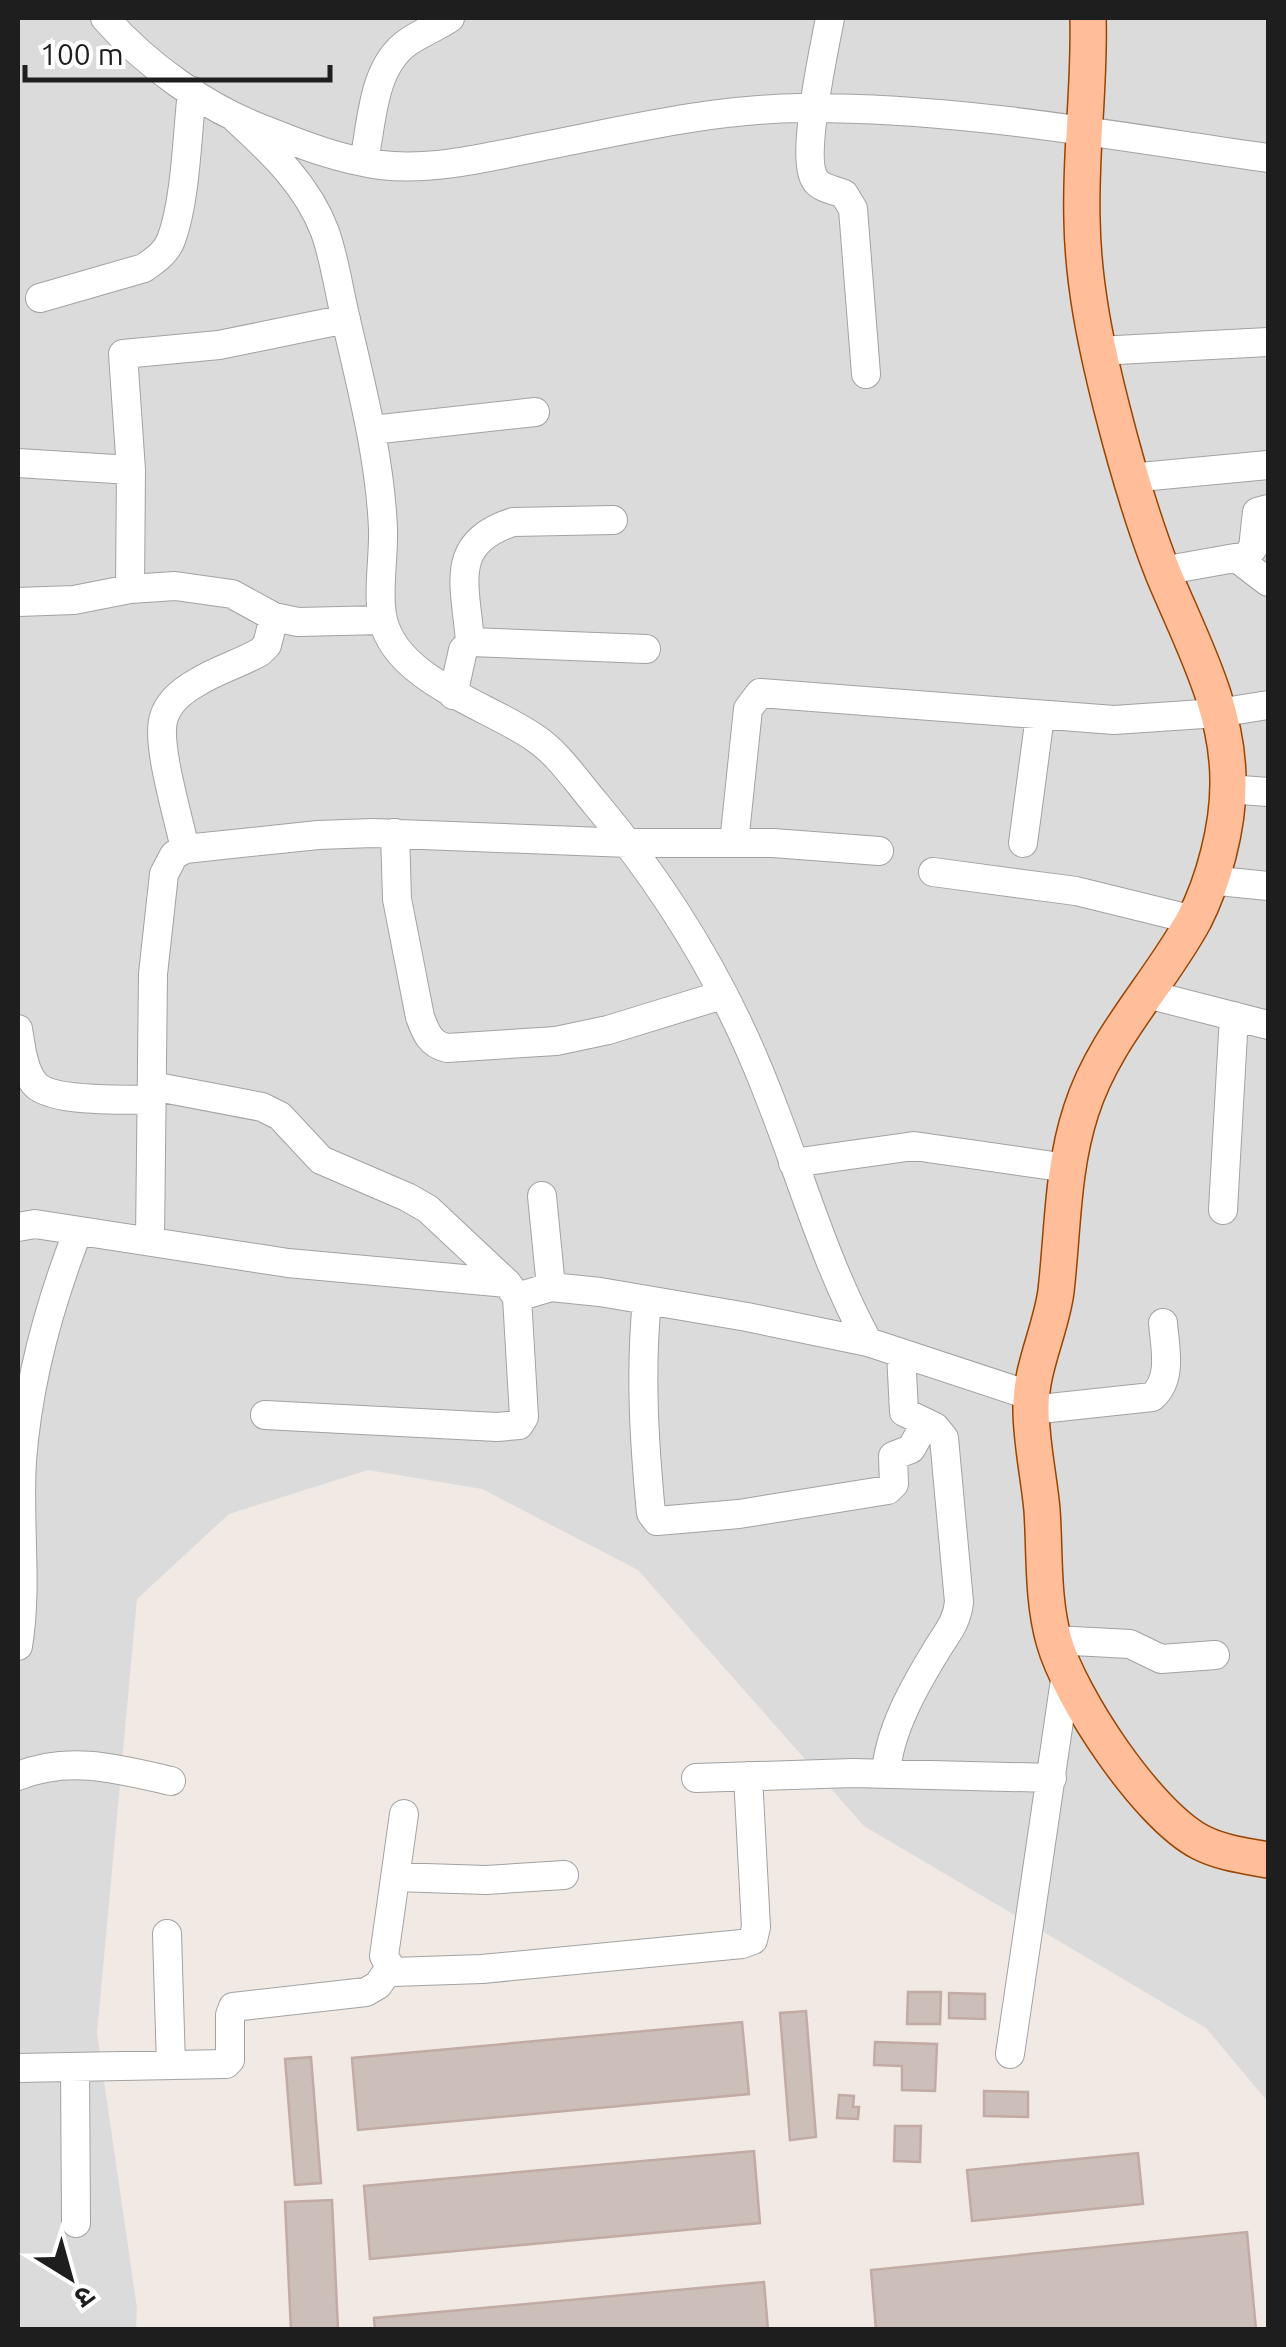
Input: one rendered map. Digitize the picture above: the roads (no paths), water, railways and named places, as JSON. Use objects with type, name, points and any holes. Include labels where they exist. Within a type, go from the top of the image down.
[{"type":"main road","points":[[1088,18],[1081,213],[1084,278],[1130,478],[1218,714],[1228,755],[1228,790],[1221,836],[1194,920],[1143,993],[1093,1078],[1081,1108],[1067,1168],[1056,1294],[1031,1403],[1046,1600],[1066,1673],[1139,1788],[1198,1841],[1268,1860]]},
{"type":"street","points":[[105,18],[118,33],[192,91],[237,120],[287,167],[324,231],[372,430],[383,528],[383,620],[394,644],[453,695],[538,740],[628,842],[688,931],[722,995],[769,1094],[815,1227],[868,1342]]},
{"type":"street","points":[[364,162],[381,76],[408,42],[450,18]]},
{"type":"street","points":[[830,18],[813,108],[811,172],[821,186],[844,194],[853,208],[866,374]]},
{"type":"street","points":[[40,298],[144,268],[170,243],[178,212],[192,91]]},
{"type":"street","points":[[237,120],[315,150],[382,165],[480,158],[700,116],[813,108],[879,108],[1086,129],[1268,158]]},
{"type":"street","points":[[130,589],[131,470],[122,354],[218,345],[346,319]]},
{"type":"street","points":[[1098,351],[1268,342]]},
{"type":"street","points":[[372,430],[536,412]]},
{"type":"street","points":[[18,463],[131,470]]},
{"type":"street","points":[[1130,478],[1268,464]]},
{"type":"street","points":[[1162,570],[1238,559],[1252,552],[1256,512],[1268,509]]},
{"type":"street","points":[[453,695],[463,650],[470,642],[465,569],[475,541],[513,522],[613,520]]},
{"type":"street","points":[[1238,559],[1268,582]]},
{"type":"street","points":[[18,602],[74,600],[130,589],[175,586],[232,594],[274,617],[298,622],[383,620]]},
{"type":"street","points":[[185,848],[168,770],[164,717],[178,695],[198,681],[260,652],[274,617]]},
{"type":"street","points":[[470,642],[646,648]]},
{"type":"street","points":[[734,843],[748,709],[760,694],[1114,720],[1218,714],[1268,704]]},
{"type":"street","points":[[1022,844],[1040,716]]},
{"type":"street","points":[[1228,790],[1268,792]]},
{"type":"street","points":[[396,834],[400,916],[420,1017],[426,1035],[437,1046],[556,1041],[608,1030],[722,995]]},
{"type":"street","points":[[150,1242],[153,974],[164,874],[174,856],[185,848],[318,835],[396,834],[879,851]]},
{"type":"street","points":[[934,872],[1076,891],[1194,920]]},
{"type":"street","points":[[1208,880],[1268,886]]},
{"type":"street","points":[[1143,993],[1268,1025]]},
{"type":"street","points":[[1223,1210],[1234,1016]]},
{"type":"street","points":[[18,1030],[26,1069],[43,1091],[62,1096],[151,1093],[262,1107],[280,1116],[321,1160],[428,1209],[512,1290],[524,1417],[519,1425],[266,1415]]},
{"type":"street","points":[[793,1163],[914,1146],[1067,1168]]},
{"type":"street","points":[[542,1196],[552,1287]]},
{"type":"street","points":[[18,1227],[35,1224],[288,1264],[512,1290],[552,1287],[647,1300],[868,1342],[1031,1403],[1152,1397],[1162,1388],[1166,1370],[1163,1323]]},
{"type":"street","points":[[18,1646],[22,1436],[37,1358],[78,1230]]},
{"type":"street","points":[[647,1300],[642,1352],[643,1428],[651,1513],[657,1522],[877,1494],[893,1486],[893,1456],[911,1449],[925,1424]]},
{"type":"street","points":[[886,1773],[892,1738],[958,1614],[944,1438],[939,1430],[910,1418],[902,1409],[901,1353]]},
{"type":"street","points":[[1054,1640],[1130,1644],[1161,1660],[1216,1654]]},
{"type":"street","points":[[1010,2054],[1066,1673]]},
{"type":"street","points":[[18,1776],[75,1764],[105,1766],[170,1782]]},
{"type":"street","points":[[696,1778],[886,1773],[1052,1778]]},
{"type":"street","points":[[389,1970],[482,1969],[750,1942],[756,1927],[748,1776]]},
{"type":"street","points":[[389,1970],[384,1956],[404,1814]]},
{"type":"street","points":[[395,1877],[486,1880],[564,1875]]},
{"type":"street","points":[[168,1934],[171,2065]]},
{"type":"street","points":[[18,2068],[228,2062],[230,2015],[236,2006],[354,1995],[372,1990],[389,1970]]},
{"type":"street","points":[[75,2067],[76,2223]]}]
